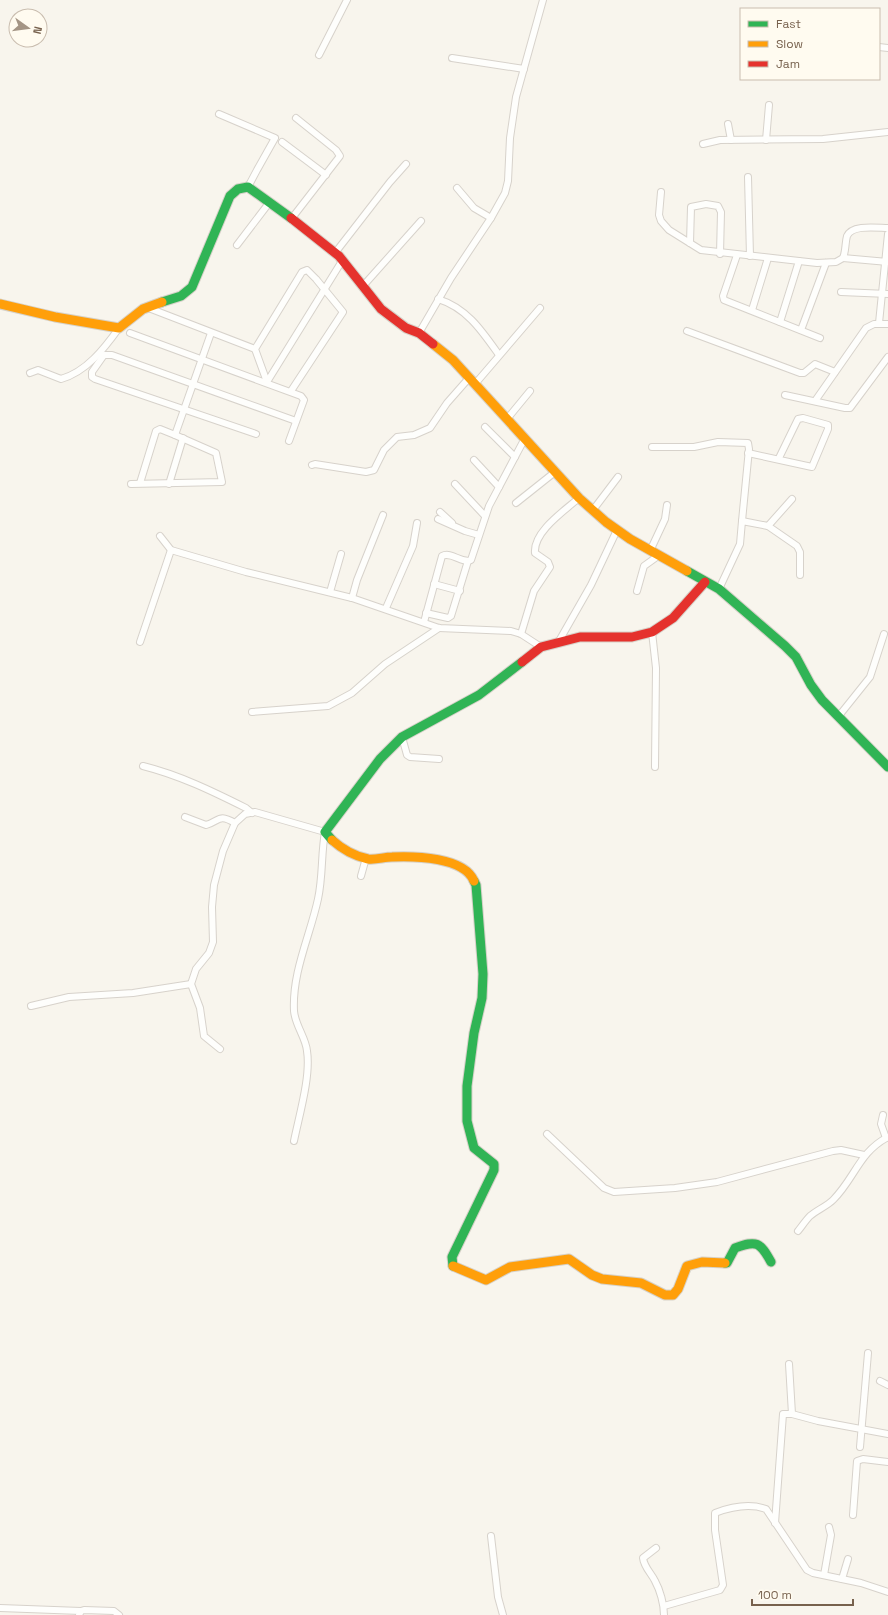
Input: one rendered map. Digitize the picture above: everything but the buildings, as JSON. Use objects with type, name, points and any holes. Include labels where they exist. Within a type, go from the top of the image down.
[{"type":"street","points":[[319,55],[347,0]]},
{"type":"street","points":[[419,333],[438,299],[505,193],[508,181],[512,120],[516,97],[543,0]]},
{"type":"street","points":[[452,58],[524,69]]},
{"type":"street","points":[[766,140],[769,105]]},
{"type":"street","points":[[219,114],[275,138],[248,187]]},
{"type":"street","points":[[292,218],[339,159],[339,152],[296,118]]},
{"type":"street","points":[[728,124],[731,140]]},
{"type":"street","points":[[703,144],[711,141],[731,140],[823,139],[888,132]]},
{"type":"street","points":[[282,142],[326,175]]},
{"type":"street","points":[[335,253],[390,182],[406,164]]},
{"type":"street","points":[[748,177],[750,256]]},
{"type":"street","points":[[30,373],[38,370],[61,379],[74,374],[105,348],[119,328],[146,307],[178,298],[190,292],[197,279],[230,196],[238,189],[248,187],[292,218],[335,253],[381,309],[406,328],[419,333],[453,360],[579,498],[593,510],[617,530],[658,556],[719,589],[748,612],[796,657],[811,685],[838,717],[888,767]]},
{"type":"street","points":[[457,188],[474,208],[490,218]]},
{"type":"street","points":[[660,192],[659,216],[661,222],[669,230],[701,250],[720,254],[826,263],[836,262],[843,258],[887,262]]},
{"type":"street","points":[[237,245],[269,203]]},
{"type":"street","points":[[690,243],[691,207],[706,204],[718,206],[720,210],[720,254]]},
{"type":"street","points":[[363,286],[421,221]]},
{"type":"street","points":[[843,258],[847,236],[851,231],[862,228],[888,228]]},
{"type":"street","points":[[879,323],[885,294],[888,234]]},
{"type":"street","points":[[737,255],[723,298],[820,338]]},
{"type":"street","points":[[752,310],[768,258]]},
{"type":"street","points":[[780,322],[799,261]]},
{"type":"street","points":[[267,382],[342,262]]},
{"type":"street","points":[[801,330],[826,263]]},
{"type":"street","points":[[255,349],[303,270],[308,271],[343,312],[291,391]]},
{"type":"street","points":[[841,292],[885,294]]},
{"type":"street","points":[[438,299],[461,309],[480,327],[499,355]]},
{"type":"street","points":[[0,304],[55,317],[119,328]]},
{"type":"street","points":[[146,307],[255,349]]},
{"type":"street","points":[[312,465],[315,464],[366,472],[374,470],[384,450],[391,441],[402,435],[414,435],[430,428],[447,403],[499,355],[540,308]]},
{"type":"street","points":[[815,401],[866,328],[869,325],[879,323],[888,324]]},
{"type":"street","points":[[688,331],[800,373],[804,373],[815,364],[835,372]]},
{"type":"street","points":[[130,333],[200,360],[267,382],[301,396],[304,399],[289,441]]},
{"type":"street","points":[[175,435],[193,385],[200,360],[211,333]]},
{"type":"street","points":[[255,349],[267,382]]},
{"type":"street","points":[[256,434],[95,379],[92,377],[92,372],[102,357],[108,354],[296,421]]},
{"type":"street","points":[[785,395],[850,408],[888,357]]},
{"type":"street","points":[[507,419],[530,391]]},
{"type":"street","points":[[748,453],[779,458],[807,467],[812,467],[828,429],[828,425],[803,418],[798,419],[779,458]]},
{"type":"street","points":[[485,427],[514,457]]},
{"type":"street","points":[[131,484],[221,483],[222,481],[216,453],[160,429],[156,431],[140,483]]},
{"type":"street","points":[[170,484],[183,438]]},
{"type":"street","points":[[426,613],[448,618],[451,616],[460,591],[468,561],[471,560],[485,516],[525,438]]},
{"type":"street","points":[[652,447],[694,447],[718,442],[744,441],[748,443],[740,544],[719,589]]},
{"type":"street","points":[[474,460],[499,487]]},
{"type":"street","points":[[516,503],[555,472]]},
{"type":"street","points":[[593,510],[618,477]]},
{"type":"street","points":[[455,484],[485,516]]},
{"type":"street","points":[[521,634],[534,591],[550,567],[548,562],[535,553],[536,541],[541,533],[579,498]]},
{"type":"street","points":[[768,526],[792,499]]},
{"type":"street","points":[[650,551],[665,519],[667,505]]},
{"type":"street","points":[[440,512],[456,527]]},
{"type":"street","points":[[352,598],[357,580],[384,515]]},
{"type":"street","points":[[438,519],[479,535]]},
{"type":"street","points":[[742,521],[768,526],[797,546],[800,552],[800,575]]},
{"type":"street","points":[[386,608],[413,546],[417,523]]},
{"type":"street","points":[[559,641],[591,585],[617,530]]},
{"type":"street","points":[[160,536],[171,550],[246,572],[352,598],[386,608],[439,628],[511,631],[521,634],[541,647]]},
{"type":"street","points":[[140,642],[171,550]]},
{"type":"street","points":[[330,592],[341,554]]},
{"type":"street","points":[[424,622],[442,556],[448,554],[468,561]]},
{"type":"street","points":[[637,591],[644,566],[658,556]]},
{"type":"street","points":[[294,1141],[306,1076],[308,1052],[294,1012],[295,990],[306,937],[321,885],[322,846],[325,832],[380,759],[402,737],[479,694],[541,647],[559,641],[580,637],[632,637],[652,632],[673,618],[705,582]]},
{"type":"street","points":[[434,584],[460,591]]},
{"type":"street","points":[[252,712],[328,706],[352,694],[385,664],[439,628]]},
{"type":"street","points":[[652,632],[656,668],[655,767]]},
{"type":"street","points":[[838,717],[870,678],[884,634]]},
{"type":"street","points":[[402,737],[408,756],[416,759],[439,759]]},
{"type":"street","points":[[143,766],[169,772],[246,808],[252,813]]},
{"type":"street","points":[[220,1049],[204,1036],[200,1008],[191,984],[196,969],[209,953],[213,942],[212,907],[214,885],[223,851],[235,823],[246,814],[252,813],[267,815],[325,832],[330,839],[345,850],[366,858],[420,858],[454,864],[470,874],[476,885],[482,974],[482,998],[473,1041],[467,1086],[467,1121],[474,1148],[494,1164],[494,1167],[492,1176],[452,1256],[452,1266],[486,1280],[510,1267],[569,1259],[592,1275],[602,1279],[641,1283],[665,1295],[674,1295],[687,1266],[702,1262],[727,1263],[735,1248],[740,1245],[758,1244],[763,1248],[771,1262]]},
{"type":"street","points":[[184,817],[206,825],[219,818],[228,819],[235,823]]},
{"type":"street","points":[[361,876],[366,858]]},
{"type":"street","points":[[30,1006],[69,998],[132,993],[191,984]]},
{"type":"street","points":[[547,1134],[604,1188],[614,1192],[675,1188],[717,1182],[833,1151],[841,1150],[858,1153],[887,1138],[881,1124],[883,1116]]},
{"type":"street","points":[[798,1230],[810,1216],[832,1201],[848,1183],[858,1153]]},
{"type":"street","points":[[860,1447],[868,1353]]},
{"type":"street","points":[[789,1364],[792,1414]]},
{"type":"street","points":[[880,1380],[888,1385]]},
{"type":"street","points":[[775,1522],[782,1416],[784,1413],[862,1430],[888,1434]]},
{"type":"street","points":[[853,1515],[857,1461],[863,1459],[888,1462]]},
{"type":"street","points":[[664,1606],[720,1590],[723,1585],[715,1530],[715,1513],[724,1509],[757,1506],[766,1510],[807,1570],[888,1592]]},
{"type":"street","points":[[824,1575],[831,1536],[829,1527]]},
{"type":"street","points":[[491,1536],[498,1597],[503,1615]]},
{"type":"street","points":[[656,1548],[645,1555],[643,1558],[643,1564],[656,1582],[664,1606],[664,1615]]},
{"type":"street","points":[[842,1579],[848,1559]]},
{"type":"street","points":[[0,1608],[80,1613],[114,1611],[119,1615]]},
{"type":"traffic: fast","points":[[162,302],[181,296],[192,287],[230,196],[238,189],[248,187],[291,218]]},
{"type":"traffic: fast","points":[[687,571],[719,589],[785,646],[796,657],[811,685],[822,700],[888,767]]},
{"type":"traffic: fast","points":[[332,840],[325,832],[380,759],[402,737],[479,695],[522,662]]},
{"type":"traffic: fast","points":[[453,1266],[452,1257],[494,1170],[494,1164],[474,1148],[467,1121],[467,1086],[474,1033],[482,998],[483,974],[476,885],[474,881]]},
{"type":"traffic: fast","points":[[725,1263],[727,1263],[735,1248],[748,1244],[757,1244],[761,1247],[771,1262]]},
{"type":"traffic: slow","points":[[0,304],[55,317],[119,328],[143,309],[162,302]]},
{"type":"traffic: slow","points":[[433,344],[453,360],[579,498],[606,522],[630,539],[687,571]]},
{"type":"traffic: slow","points":[[332,840],[348,852],[368,859],[413,857],[450,863],[469,873],[474,881]]},
{"type":"traffic: slow","points":[[453,1266],[486,1280],[510,1267],[569,1259],[592,1275],[602,1279],[641,1283],[665,1295],[673,1295],[678,1289],[687,1266],[702,1262],[725,1263]]},
{"type":"traffic: jam","points":[[291,218],[339,256],[381,309],[406,328],[419,333],[433,344]]},
{"type":"traffic: jam","points":[[522,662],[541,647],[580,637],[632,637],[652,632],[673,618],[705,582]]}]
